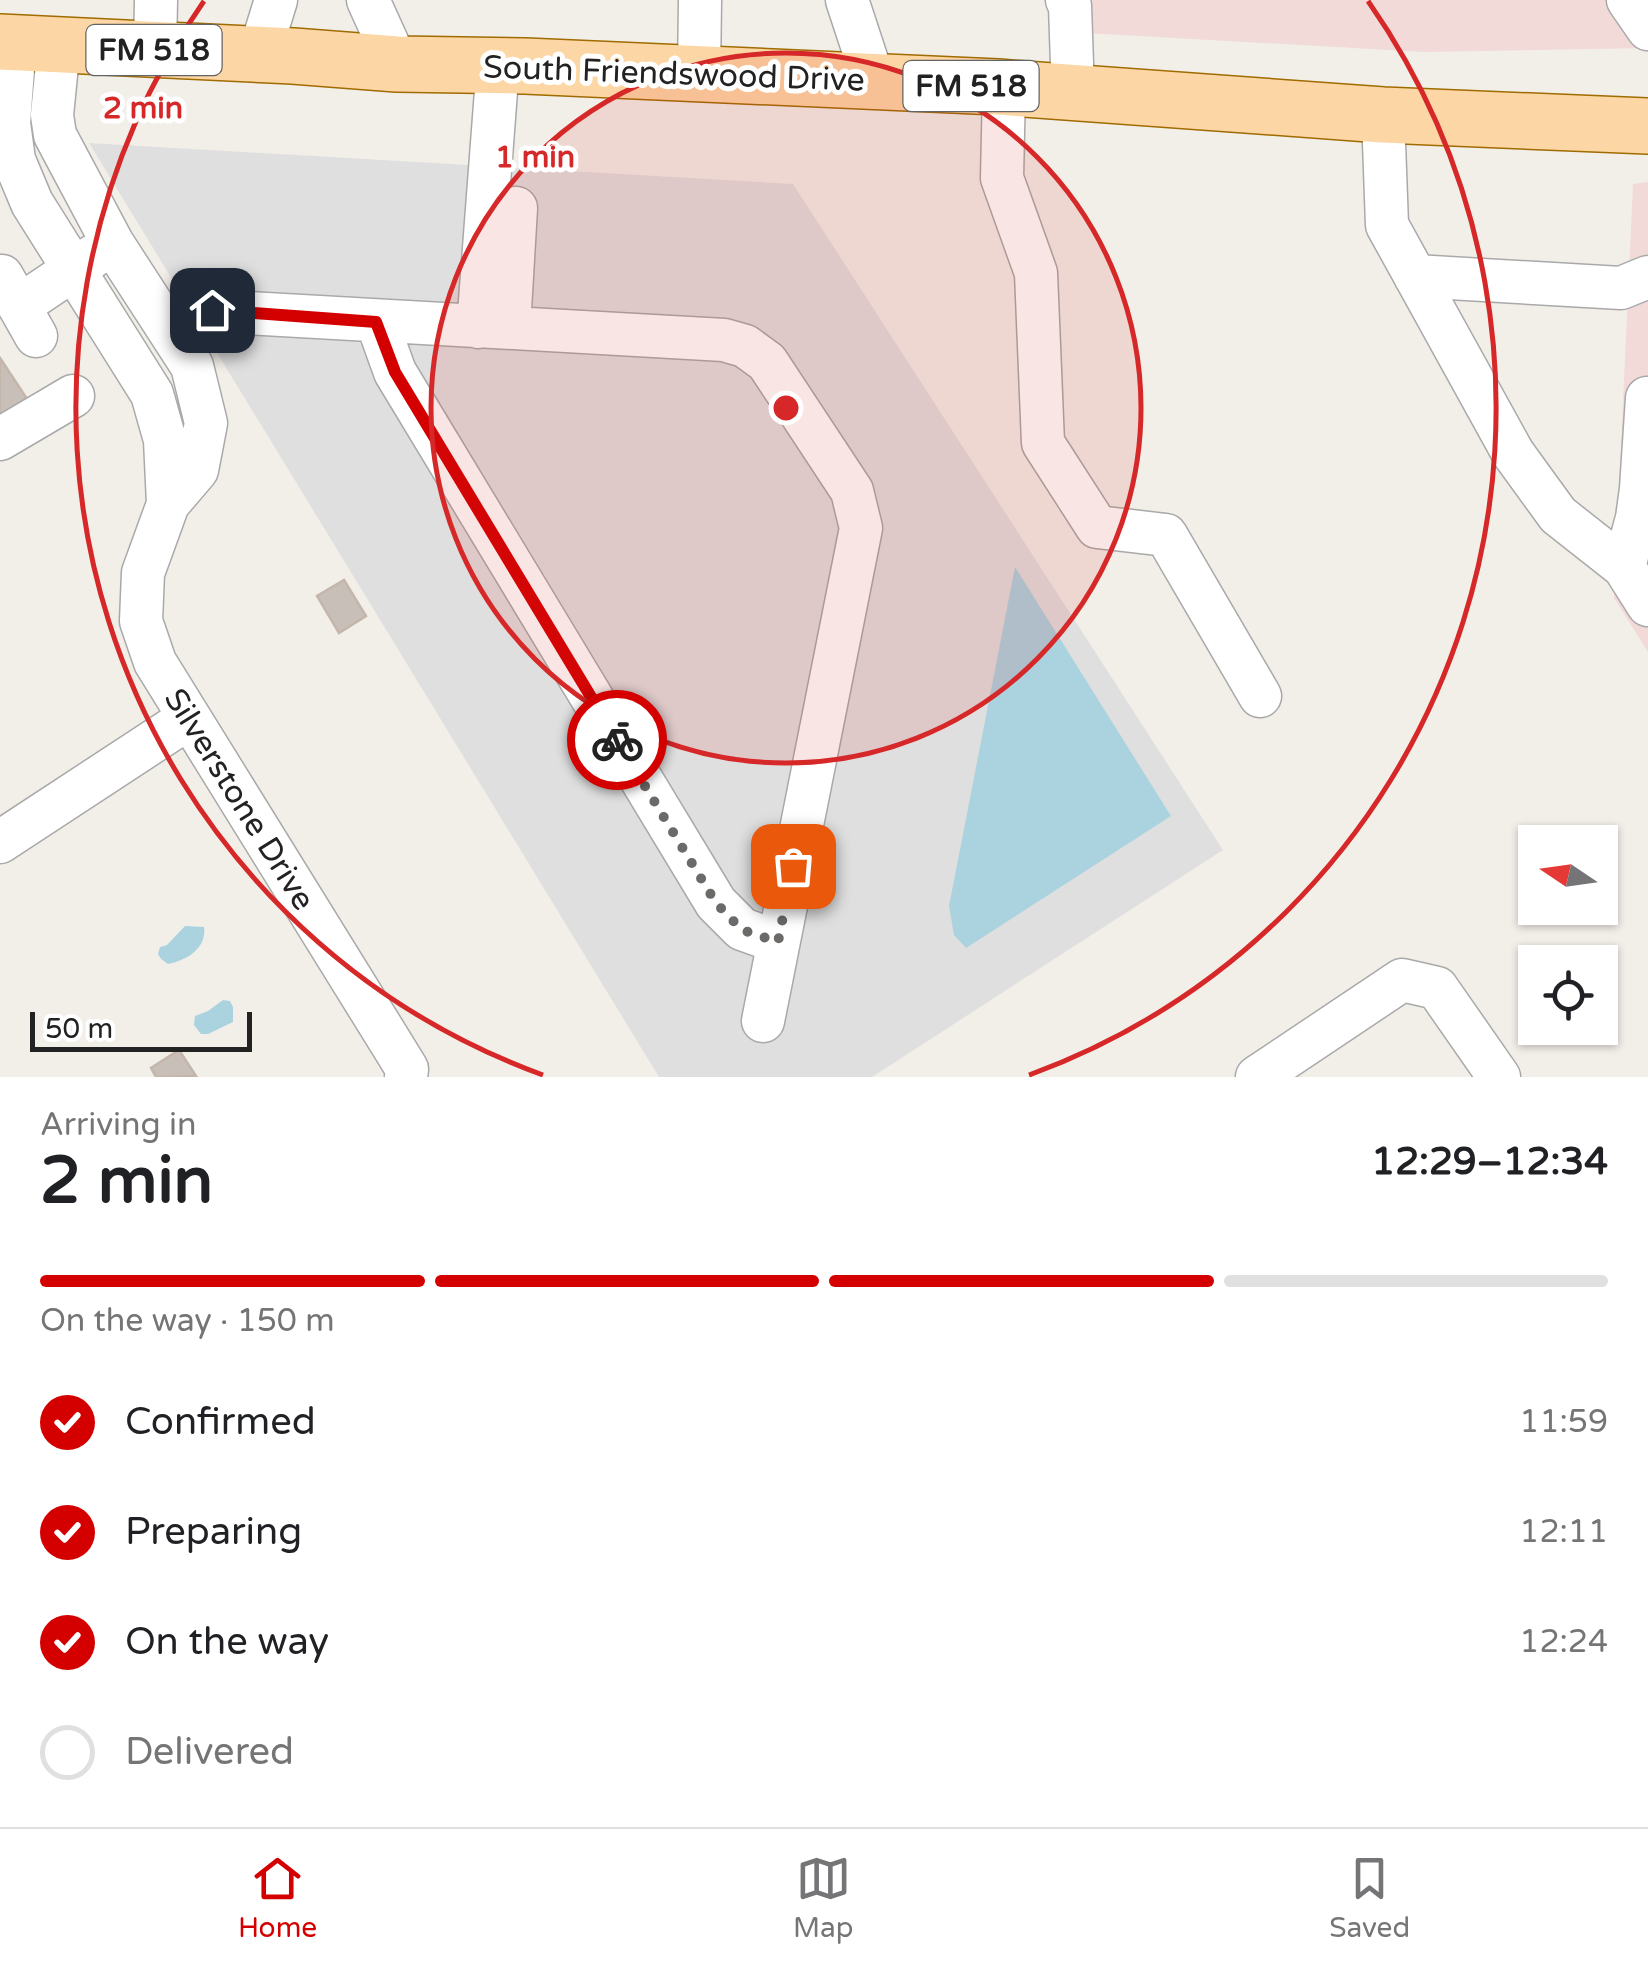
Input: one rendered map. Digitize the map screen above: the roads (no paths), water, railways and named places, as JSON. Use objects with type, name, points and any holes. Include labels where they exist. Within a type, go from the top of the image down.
[{"type":"main road","name":"South Friendswood Drive","points":[[24,44],[156,25],[259,55],[1004,88],[1383,115],[1648,126]]},
{"type":"street","points":[[259,55],[276,0]]},
{"type":"street","points":[[368,0],[397,64]]},
{"type":"street","points":[[698,74],[700,0]]},
{"type":"street","points":[[846,0],[874,82]]},
{"type":"street","points":[[1067,0],[1073,93]]},
{"type":"street","name":"Silverstone Drive","points":[[24,44],[52,114],[55,134],[113,244],[192,366],[206,423],[196,470],[168,504],[143,573],[141,622],[155,662],[396,1052],[406,1077]]},
{"type":"street","name":"Silverstone Drive","points":[[24,44],[9,123],[14,160],[32,203],[152,394],[165,440],[168,504]]},
{"type":"street","points":[[494,327],[511,65]]},
{"type":"street","points":[[1004,88],[1002,178],[1036,273],[1043,443],[1097,527],[1166,535],[1260,696]]},
{"type":"street","points":[[1383,115],[1387,225],[1513,453],[1558,515],[1624,567],[1648,605]]},
{"type":"street","points":[[17,316],[73,268],[113,244]]},
{"type":"street","points":[[1415,276],[1621,288],[1648,277]]},
{"type":"street","points":[[212,310],[724,340],[745,346],[767,362],[852,491],[861,528],[762,1021]]},
{"type":"street","points":[[376,322],[395,372],[716,903],[742,930],[778,942]]},
{"type":"street","points":[[0,439],[73,396]]},
{"type":"street","points":[[1624,567],[1641,489],[1647,398]]},
{"type":"street","points":[[0,842],[189,718]]},
{"type":"street","points":[[1257,1077],[1402,980],[1437,988],[1499,1077]]},
{"type":"water","points":[[1015,567],[1171,816],[966,948],[954,935],[949,906]]},
{"type":"water","points":[[185,926],[204,927],[202,941],[189,956],[168,964],[158,954],[160,947]]},
{"type":"water","points":[[223,1000],[230,1001],[233,1007],[233,1022],[201,1034],[194,1025],[195,1016]]}]
